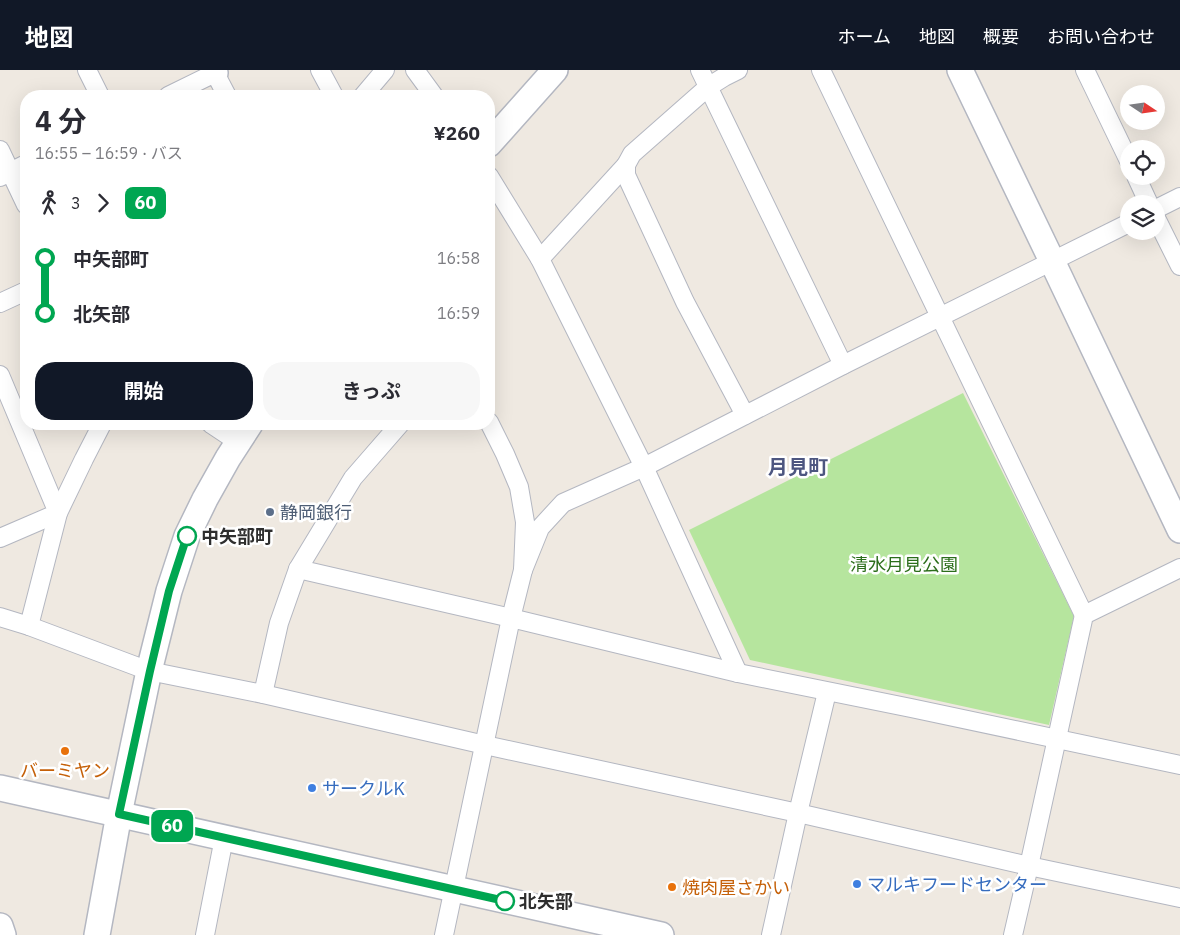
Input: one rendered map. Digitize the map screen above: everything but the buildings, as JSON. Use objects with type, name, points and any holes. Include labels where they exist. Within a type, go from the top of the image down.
[{"type":"street","points":[[87,70],[97,90]]},
{"type":"street","points":[[320,70],[331,90]]},
{"type":"street","points":[[368,90],[385,70]]},
{"type":"street","points":[[416,70],[430,90]]},
{"type":"street","points":[[495,137],[554,70]]},
{"type":"street","points":[[700,70],[843,365]]},
{"type":"street","points":[[540,259],[626,165],[632,154],[708,87],[738,70]]},
{"type":"street","points":[[821,70],[1084,615],[1013,935]]},
{"type":"street","points":[[960,70],[1180,530]]},
{"type":"street","points":[[1084,70],[1120,143]]},
{"type":"street","points":[[180,90],[215,72],[223,90]]},
{"type":"street","points":[[0,150],[12,170],[20,190]]},
{"type":"street","points":[[626,165],[626,175],[686,302],[745,415]]},
{"type":"street","points":[[495,186],[540,259],[644,467],[738,673]]},
{"type":"street","points":[[1165,205],[1180,198]]},
{"type":"street","points":[[444,935],[511,618],[523,570],[540,528],[563,504],[644,467],[940,316],[1120,227]]},
{"type":"street","points":[[1165,236],[1180,266]]},
{"type":"street","points":[[0,303],[20,294]]},
{"type":"street","points":[[0,375],[20,423]]},
{"type":"street","points":[[23,430],[58,513]]},
{"type":"street","points":[[29,626],[58,513],[99,430]]},
{"type":"street","points":[[263,694],[279,623],[298,569],[353,478],[395,430]]},
{"type":"street","points":[[493,430],[520,487],[525,522],[523,570]]},
{"type":"street","points":[[98,935],[119,814],[169,591],[187,536],[205,499],[244,433]]},
{"type":"street","points":[[0,538],[58,513]]},
{"type":"street","points":[[1084,615],[1180,568]]},
{"type":"street","points":[[298,569],[738,673],[1180,765]]},
{"type":"street","points":[[0,617],[150,671],[263,694],[485,745],[1180,898]]},
{"type":"street","points":[[771,935],[826,692]]},
{"type":"street","points":[[0,788],[661,935]]},
{"type":"street","points":[[205,935],[224,838]]},
{"type":"street","points":[[0,926],[3,935]]},
{"type":"green space","name":"清水月見公園","points":[[963,393],[1074,616],[1049,725],[750,660],[689,530]]},
{"type":"bus line","name":"60","points":[[187,536],[169,591],[119,814],[505,901]]},
{"type":"place","name":"静岡銀行","points":[[270,512]]},
{"type":"place","name":"中矢部町","points":[[187,536]]},
{"type":"place","name":"バーミヤン","points":[[65,751]]},
{"type":"place","name":"サークルK","points":[[312,788]]},
{"type":"place","name":"マルキフードセンター","points":[[857,884]]},
{"type":"place","name":"焼肉屋さかい","points":[[672,887]]},
{"type":"place","name":"北矢部","points":[[505,901]]},
{"type":"district","name":"月見町","points":[[798,466]]}]
